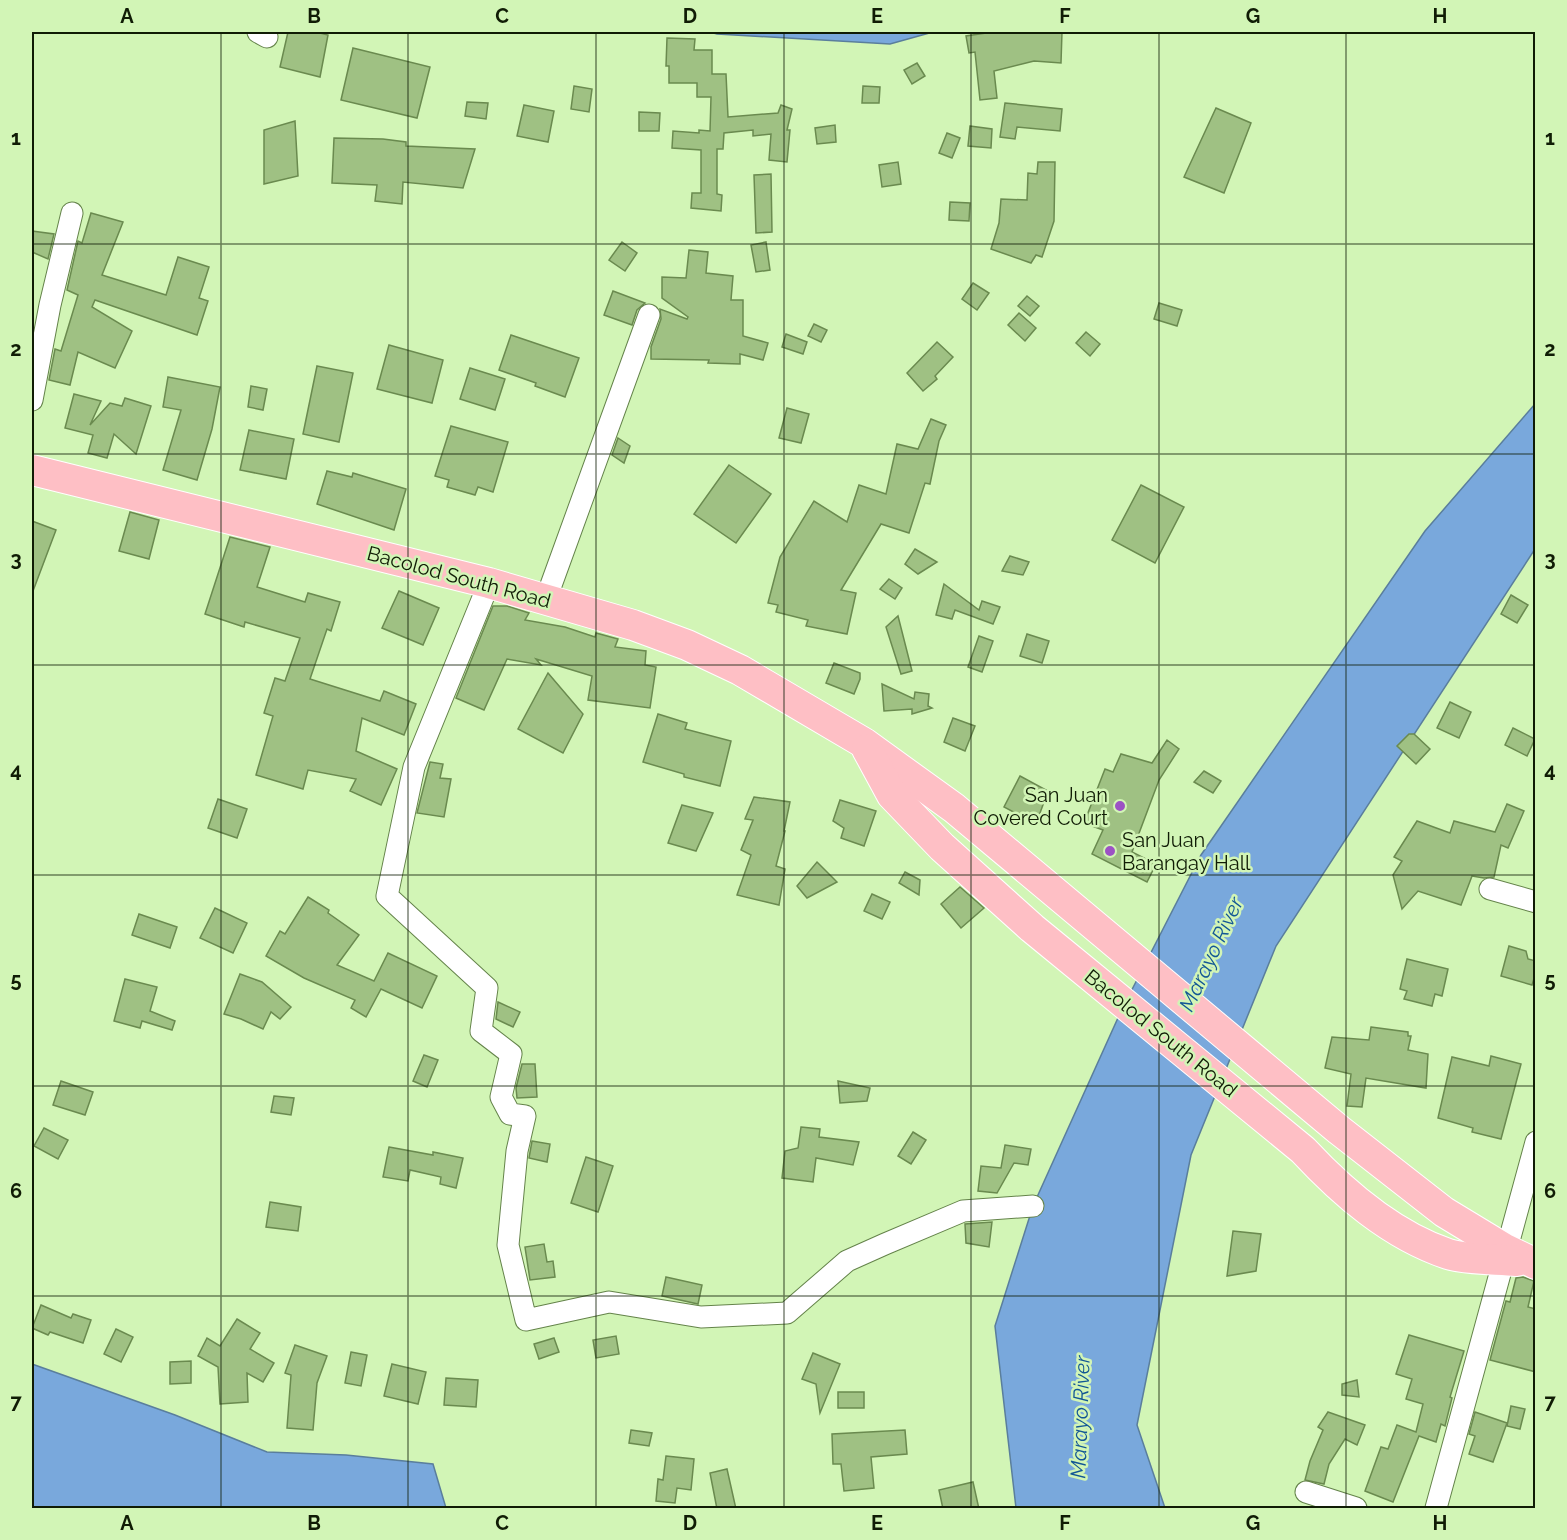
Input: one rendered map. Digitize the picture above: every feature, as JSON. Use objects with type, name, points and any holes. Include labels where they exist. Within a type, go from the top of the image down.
[{"type":"highway","name":"Bacolod South Road","points":[[32,470],[546,599],[633,625],[687,645],[740,670],[864,743],[954,808],[1339,1130],[1444,1212],[1504,1254]]},
{"type":"highway","name":"Bacolod South Road","points":[[864,743],[892,795],[942,848],[1032,928],[1303,1150],[1334,1182],[1398,1231],[1450,1254],[1504,1254]]},
{"type":"highway","points":[[1504,1254],[1534,1263]]},
{"type":"street","points":[[32,400],[50,305],[72,213]]},
{"type":"street","points":[[546,599],[649,315]]},
{"type":"street","points":[[489,583],[414,766],[387,896],[487,988],[481,1031],[511,1054],[501,1097],[510,1114],[525,1116],[517,1150],[508,1245],[526,1320],[609,1302],[701,1317],[787,1313],[847,1261],[885,1244],[963,1211],[1034,1206]]},
{"type":"street","points":[[1490,889],[1536,902]]},
{"type":"street","points":[[1436,1509],[1536,1142]]},
{"type":"street","points":[[1306,1492],[1356,1509]]},
{"type":"water","points":[[710,32],[933,32],[890,44]]},
{"type":"water","name":"Marayo River","points":[[1535,404],[1535,549],[1276,946],[1191,1155],[1137,1425],[1165,1508],[1016,1508],[995,1326],[1033,1206],[1122,1009],[1201,855],[1425,531]]},
{"type":"water","points":[[32,1364],[175,1415],[267,1452],[346,1455],[433,1464],[446,1508],[32,1508]]},
{"type":"building","points":[[288,32],[316,32],[328,35],[320,77],[280,67]]},
{"type":"building","points":[[993,32],[1062,32],[1061,63],[1034,61],[994,71],[997,98],[980,100],[975,52],[969,53],[966,36]]},
{"type":"building","points":[[667,38],[695,39],[694,50],[712,50],[712,74],[726,74],[728,117],[778,113],[781,105],[792,109],[787,130],[790,130],[787,162],[769,160],[771,134],[753,136],[753,130],[724,133],[723,149],[717,149],[717,194],[722,195],[721,211],[691,208],[692,193],[701,193],[701,150],[672,148],[673,131],[699,133],[699,130],[710,131],[711,97],[697,97],[697,83],[669,83],[669,66],[666,66]]},
{"type":"building","points":[[353,48],[430,67],[417,118],[341,100]]},
{"type":"building","points":[[917,63],[925,76],[912,84],[904,70]]},
{"type":"building","points":[[574,86],[592,89],[589,112],[571,109]]},
{"type":"building","points":[[863,86],[880,87],[879,103],[862,103]]},
{"type":"building","points":[[467,102],[488,103],[486,119],[465,116]]},
{"type":"building","points":[[1005,103],[1062,109],[1060,131],[1017,127],[1015,139],[1000,137]]},
{"type":"building","points":[[524,105],[554,111],[548,142],[517,136]]},
{"type":"building","points":[[1216,108],[1251,123],[1224,193],[1184,177]]},
{"type":"building","points":[[639,112],[660,113],[659,131],[639,131]]},
{"type":"building","points":[[295,121],[298,176],[264,184],[264,130]]},
{"type":"building","points":[[835,125],[836,142],[817,144],[815,128]]},
{"type":"building","points":[[970,126],[992,129],[991,148],[968,146]]},
{"type":"building","points":[[947,133],[960,138],[952,158],[939,153]]},
{"type":"building","points":[[334,138],[383,139],[406,142],[406,146],[475,149],[463,188],[403,182],[402,204],[375,201],[377,185],[332,183]]},
{"type":"building","points":[[898,162],[901,184],[882,187],[879,165]]},
{"type":"building","points":[[1038,162],[1055,162],[1054,221],[1042,257],[1036,255],[1031,263],[991,249],[999,223],[1001,199],[1027,200],[1028,173],[1037,174]]},
{"type":"building","points":[[771,174],[772,232],[756,233],[754,175]]},
{"type":"building","points":[[950,202],[970,203],[969,221],[949,220]]},
{"type":"building","points":[[91,213],[123,222],[102,275],[166,295],[178,257],[209,267],[199,298],[208,301],[197,335],[95,300],[92,307],[132,331],[115,368],[78,352],[70,385],[49,380],[55,349],[61,351],[78,295],[67,290],[78,241],[82,243]]},
{"type":"building","points":[[32,231],[54,234],[48,259],[32,252]]},
{"type":"building","points":[[622,242],[637,253],[625,271],[609,260]]},
{"type":"building","points":[[766,242],[770,270],[756,272],[751,245]]},
{"type":"building","points":[[689,250],[708,252],[706,273],[733,276],[731,300],[743,300],[743,336],[768,343],[763,360],[740,354],[740,364],[708,363],[709,360],[651,359],[651,347],[661,319],[660,309],[687,319],[688,317],[662,298],[662,277],[686,278]]},
{"type":"building","points":[[973,283],[989,293],[977,310],[962,299]]},
{"type":"building","points":[[613,291],[645,303],[637,310],[632,325],[604,315]]},
{"type":"building","points":[[1027,296],[1039,306],[1030,316],[1018,306]]},
{"type":"building","points":[[1159,303],[1182,310],[1177,326],[1154,319]]},
{"type":"building","points":[[1019,313],[1036,328],[1025,341],[1008,325]]},
{"type":"building","points":[[814,324],[827,330],[821,342],[808,336]]},
{"type":"building","points":[[1086,332],[1100,344],[1090,356],[1076,343]]},
{"type":"building","points":[[786,334],[807,342],[803,354],[782,347]]},
{"type":"building","points":[[511,335],[579,358],[565,397],[535,386],[536,383],[499,370]]},
{"type":"building","points":[[937,342],[953,357],[935,376],[937,379],[923,391],[907,373]]},
{"type":"building","points":[[389,345],[443,360],[432,403],[377,389]]},
{"type":"building","points":[[317,366],[353,373],[339,442],[303,434]]},
{"type":"building","points":[[470,368],[505,379],[495,410],[460,399]]},
{"type":"building","points":[[168,377],[220,387],[212,429],[197,480],[163,470],[181,410],[163,407]]},
{"type":"building","points":[[251,386],[267,389],[263,410],[248,407]]},
{"type":"building","points":[[74,394],[101,401],[90,425],[110,403],[122,406],[125,398],[151,406],[136,454],[114,434],[107,458],[88,453],[93,435],[65,428]]},
{"type":"building","points":[[787,408],[809,414],[801,443],[779,438]]},
{"type":"building","points":[[931,419],[946,425],[939,441],[930,484],[925,483],[909,533],[881,524],[841,590],[856,593],[847,634],[806,626],[808,620],[776,612],[778,605],[768,603],[780,557],[814,501],[847,522],[859,485],[886,494],[897,444],[918,449]]},
{"type":"building","points":[[451,426],[508,442],[493,492],[478,487],[475,495],[447,487],[449,480],[435,476]]},
{"type":"building","points":[[249,430],[294,439],[286,479],[240,470]]},
{"type":"building","points":[[618,438],[630,446],[624,463],[612,455]]},
{"type":"building","points":[[729,465],[771,494],[736,543],[694,514]]},
{"type":"building","points":[[327,471],[352,477],[353,473],[406,489],[394,530],[317,504]]},
{"type":"building","points":[[1141,485],[1184,507],[1155,563],[1112,540]]},
{"type":"building","points":[[130,512],[159,520],[149,559],[119,551]]},
{"type":"building","points":[[32,521],[56,530],[33,591],[32,591]]},
{"type":"building","points":[[230,537],[270,547],[257,587],[305,602],[308,593],[340,602],[331,631],[327,629],[310,679],[380,701],[384,691],[416,704],[404,735],[362,718],[356,751],[397,769],[381,805],[350,791],[356,779],[308,770],[303,789],[256,775],[273,716],[264,713],[275,678],[285,681],[300,638],[245,622],[244,627],[205,614]]},
{"type":"building","points":[[915,549],[937,562],[918,574],[905,564]]},
{"type":"building","points":[[1010,556],[1029,562],[1023,575],[1002,571]]},
{"type":"building","points":[[889,579],[902,588],[895,599],[880,589]]},
{"type":"building","points":[[944,584],[979,610],[982,601],[1000,607],[993,624],[955,610],[952,619],[936,615]]},
{"type":"building","points":[[399,591],[439,608],[423,645],[382,628]]},
{"type":"building","points":[[1511,595],[1528,605],[1517,623],[1501,614]]},
{"type":"building","points":[[493,606],[507,606],[529,613],[525,620],[565,627],[595,637],[596,633],[618,639],[615,647],[646,651],[645,665],[656,667],[650,708],[588,700],[592,676],[536,659],[541,665],[507,659],[484,710],[456,698]]},
{"type":"building","points":[[898,616],[912,671],[901,674],[886,627]]},
{"type":"building","points":[[1027,634],[1049,641],[1042,663],[1020,656]]},
{"type":"building","points":[[979,636],[993,641],[982,672],[968,667]]},
{"type":"building","points":[[834,663],[860,673],[854,694],[826,683]]},
{"type":"building","points":[[548,673],[583,714],[563,753],[518,729]]},
{"type":"building","points":[[882,684],[914,699],[915,692],[929,694],[928,706],[932,708],[912,714],[912,709],[884,711]]},
{"type":"building","points":[[1450,702],[1471,712],[1459,738],[1437,728]]},
{"type":"building","points":[[658,714],[687,723],[685,729],[731,741],[720,786],[684,777],[684,774],[643,762]]},
{"type":"building","points":[[953,718],[975,726],[965,751],[944,742]]},
{"type":"building","points":[[1513,728],[1535,739],[1527,756],[1505,745]]},
{"type":"building","points":[[1409,734],[1414,734],[1430,749],[1416,764],[1397,746]]},
{"type":"building","points":[[1167,740],[1179,749],[1159,780],[1132,852],[1156,864],[1147,882],[1092,854],[1103,830],[1084,823],[1105,769],[1113,772],[1121,754],[1152,763]]},
{"type":"building","points":[[430,762],[443,764],[440,778],[451,779],[444,817],[417,813]]},
{"type":"building","points":[[1204,771],[1221,781],[1213,793],[1194,782]]},
{"type":"building","points":[[1020,776],[1048,791],[1036,824],[1004,807]]},
{"type":"building","points":[[754,797],[790,802],[776,866],[785,869],[779,905],[737,895],[751,855],[741,850],[753,820],[745,819]]},
{"type":"building","points":[[218,799],[247,809],[237,838],[208,828]]},
{"type":"building","points":[[840,800],[876,811],[864,846],[841,838],[844,828],[833,821]]},
{"type":"building","points":[[1507,804],[1524,811],[1508,848],[1501,845],[1494,877],[1472,876],[1461,905],[1418,891],[1402,909],[1393,875],[1402,861],[1394,857],[1417,821],[1450,833],[1454,821],[1495,832]]},
{"type":"building","points":[[682,805],[713,813],[696,851],[668,843]]},
{"type":"building","points":[[817,862],[837,882],[807,898],[797,886]]},
{"type":"building","points":[[905,872],[920,880],[919,895],[899,883]]},
{"type":"building","points":[[960,887],[984,908],[961,928],[941,904]]},
{"type":"building","points":[[872,894],[890,902],[882,919],[864,911]]},
{"type":"building","points":[[308,897],[329,910],[328,913],[359,935],[337,965],[374,981],[388,953],[437,976],[422,1008],[381,989],[366,1017],[351,1008],[355,1000],[304,978],[266,956],[280,931],[285,934]]},
{"type":"building","points":[[215,908],[247,923],[233,953],[200,938]]},
{"type":"building","points":[[139,914],[177,927],[170,948],[132,935]]},
{"type":"building","points":[[1509,946],[1526,951],[1528,959],[1536,961],[1536,972],[1532,985],[1501,976]]},
{"type":"building","points":[[1407,959],[1448,969],[1442,996],[1435,994],[1432,1006],[1404,999],[1407,991],[1400,989]]},
{"type":"building","points":[[240,974],[262,982],[291,1007],[280,1019],[271,1012],[263,1029],[224,1014]]},
{"type":"building","points":[[125,979],[157,987],[150,1011],[175,1021],[172,1030],[142,1021],[140,1028],[114,1021]]},
{"type":"building","points":[[498,1002],[520,1012],[513,1027],[496,1019]]},
{"type":"building","points":[[1371,1027],[1408,1032],[1408,1036],[1411,1036],[1408,1050],[1428,1054],[1426,1088],[1366,1078],[1362,1107],[1347,1106],[1351,1074],[1325,1068],[1332,1037],[1369,1040]]},
{"type":"building","points":[[424,1055],[438,1060],[427,1087],[413,1081]]},
{"type":"building","points":[[1491,1056],[1521,1064],[1501,1139],[1472,1132],[1473,1128],[1438,1118],[1452,1057],[1489,1066]]},
{"type":"building","points":[[522,1064],[535,1064],[537,1097],[517,1098],[516,1088]]},
{"type":"building","points":[[61,1081],[93,1092],[85,1115],[53,1105]]},
{"type":"building","points":[[838,1081],[870,1088],[867,1101],[840,1103]]},
{"type":"building","points":[[274,1096],[294,1098],[291,1115],[271,1112]]},
{"type":"building","points":[[801,1127],[820,1129],[819,1137],[859,1142],[853,1165],[816,1158],[813,1182],[782,1178],[785,1151],[798,1148]]},
{"type":"building","points":[[44,1128],[68,1140],[58,1159],[34,1146]]},
{"type":"building","points":[[913,1132],[926,1140],[911,1164],[898,1156]]},
{"type":"building","points":[[532,1141],[550,1144],[547,1162],[529,1158]]},
{"type":"building","points":[[1005,1145],[1031,1149],[1028,1165],[1014,1163],[997,1193],[978,1191],[981,1166],[1001,1168]]},
{"type":"building","points":[[389,1147],[463,1158],[456,1188],[440,1184],[441,1177],[410,1170],[408,1181],[383,1177]]},
{"type":"building","points":[[586,1157],[613,1166],[598,1212],[571,1203]]},
{"type":"building","points":[[270,1202],[301,1207],[298,1231],[266,1227]]},
{"type":"building","points":[[992,1222],[989,1247],[966,1243],[965,1224]]},
{"type":"building","points":[[1233,1231],[1261,1234],[1256,1271],[1227,1276]]},
{"type":"building","points":[[544,1244],[547,1262],[553,1261],[555,1277],[530,1280],[525,1247]]},
{"type":"building","points":[[666,1277],[702,1285],[698,1304],[662,1296]]},
{"type":"building","points":[[1523,1277],[1534,1281],[1528,1307],[1536,1309],[1536,1372],[1490,1360],[1506,1301],[1510,1302],[1516,1278]]},
{"type":"building","points":[[41,1305],[71,1318],[73,1314],[91,1320],[83,1343],[50,1332],[48,1335],[32,1328]]},
{"type":"building","points":[[237,1319],[260,1333],[250,1349],[274,1363],[263,1382],[247,1373],[248,1402],[220,1404],[218,1367],[198,1356],[207,1338],[220,1346]]},
{"type":"building","points":[[116,1329],[133,1337],[121,1362],[104,1354]]},
{"type":"building","points":[[1409,1335],[1464,1351],[1450,1397],[1452,1398],[1445,1426],[1441,1424],[1436,1442],[1419,1436],[1393,1502],[1365,1491],[1381,1447],[1388,1449],[1397,1425],[1416,1432],[1423,1404],[1406,1399],[1412,1379],[1396,1374]]},
{"type":"building","points":[[616,1336],[619,1354],[596,1358],[593,1340]]},
{"type":"building","points":[[554,1338],[559,1352],[539,1359],[534,1344]]},
{"type":"building","points":[[295,1345],[327,1356],[317,1383],[313,1430],[287,1428],[291,1375],[285,1373]]},
{"type":"building","points":[[351,1352],[367,1355],[361,1386],[345,1383]]},
{"type":"building","points":[[813,1353],[840,1364],[820,1413],[816,1384],[802,1379]]},
{"type":"building","points":[[191,1361],[191,1383],[170,1384],[170,1362]]},
{"type":"building","points":[[392,1364],[426,1372],[418,1404],[384,1396]]},
{"type":"building","points":[[446,1378],[478,1380],[476,1407],[444,1405]]},
{"type":"building","points":[[1357,1380],[1359,1397],[1342,1395],[1342,1384]]},
{"type":"building","points":[[838,1392],[864,1392],[864,1408],[838,1408]]},
{"type":"building","points":[[1511,1406],[1525,1409],[1520,1429],[1507,1426]]},
{"type":"building","points":[[1328,1412],[1365,1425],[1357,1445],[1345,1439],[1329,1464],[1324,1484],[1305,1480],[1323,1430],[1318,1427]]},
{"type":"building","points":[[1475,1412],[1507,1423],[1493,1462],[1469,1454],[1475,1436],[1469,1434]]},
{"type":"building","points":[[631,1430],[652,1433],[649,1446],[629,1443]]},
{"type":"building","points":[[905,1430],[907,1454],[871,1457],[874,1488],[844,1491],[841,1464],[833,1464],[832,1434]]},
{"type":"building","points":[[666,1456],[694,1459],[691,1490],[677,1488],[675,1503],[656,1501],[658,1479],[663,1480]]},
{"type":"building","points":[[727,1469],[736,1509],[717,1509],[710,1473]]},
{"type":"building","points":[[973,1482],[979,1509],[943,1509],[939,1490]]},
{"type":"place","name":"San Juan Covered Court","points":[[1120,806]]},
{"type":"place","name":"San Juan Barangay Hall","points":[[1110,851]]}]
